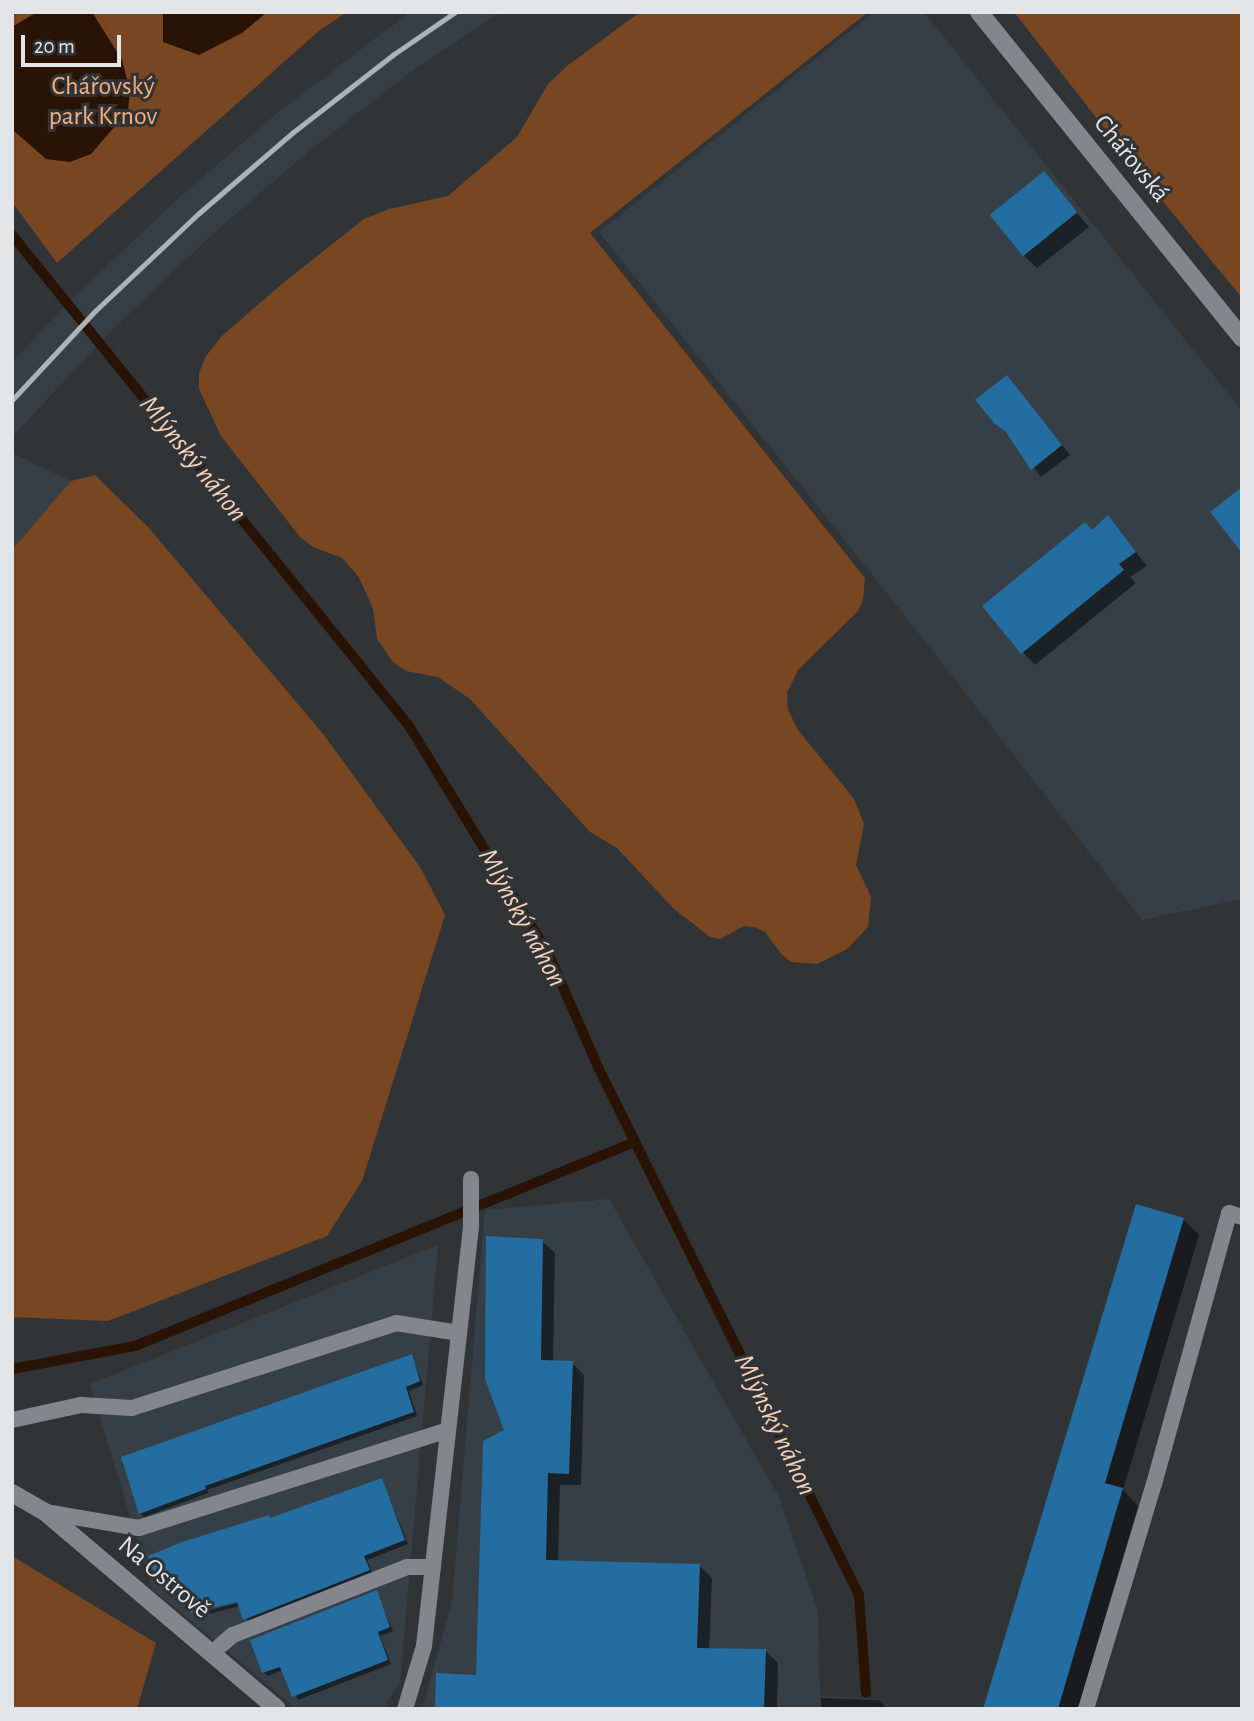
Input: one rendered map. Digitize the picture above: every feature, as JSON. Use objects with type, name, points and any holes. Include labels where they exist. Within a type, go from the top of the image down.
[{"type":"street","name":"Chářovská","points":[[979,12],[1242,338]]},
{"type":"street","name":"Na Ostrově","points":[[12,1493],[45,1512],[278,1709]]},
{"type":"lane","points":[[405,1709],[424,1647],[471,1226],[471,1185]]},
{"type":"lane","points":[[1086,1709],[1154,1485],[1229,1213],[1242,1217]]},
{"type":"lane","points":[[12,1420],[81,1405],[132,1408],[396,1323],[459,1332]]},
{"type":"lane","points":[[45,1512],[139,1528],[448,1430]]},
{"type":"lane","points":[[212,1653],[233,1635],[407,1567],[433,1567]]},
{"type":"shaded area","points":[[37,12],[92,12],[122,60],[130,91],[128,111],[91,154],[70,162],[46,159],[13,130],[12,27]]},
{"type":"shaded area","points":[[163,12],[267,12],[242,33],[199,55],[163,42]]},
{"type":"shaded area","points":[[410,12],[500,12],[408,74],[308,152],[216,231],[114,328],[12,437],[12,362],[78,293],[182,195],[276,114]]},
{"type":"shaded area","points":[[874,12],[924,12],[1242,411],[1242,899],[1142,920],[928,645],[599,232]]},
{"type":"shaded area","points":[[12,453],[71,481],[12,550]]},
{"type":"shaded area","points":[[609,1199],[779,1497],[818,1611],[820,1696],[879,1699],[879,1709],[422,1709],[452,1602],[485,1210]]},
{"type":"shaded area","points":[[438,1245],[400,1683],[383,1709],[297,1709],[152,1589],[90,1384]]},
{"type":"green space","name":"Chářovský park Krnov","points":[[12,12],[347,12],[320,30],[57,263],[12,202]]},
{"type":"green space","points":[[640,12],[868,12],[590,233],[865,578],[863,600],[858,611],[798,670],[787,693],[788,710],[798,730],[854,799],[864,824],[856,865],[871,897],[868,927],[847,949],[817,964],[791,962],[782,955],[765,932],[754,927],[744,926],[720,939],[710,937],[674,909],[617,848],[590,832],[470,699],[438,677],[406,671],[393,662],[377,639],[373,608],[358,576],[342,558],[313,547],[300,537],[221,436],[199,389],[199,373],[206,356],[222,336],[283,283],[364,219],[389,209],[448,196],[517,137],[548,84],[567,66]]},
{"type":"green space","points":[[1014,12],[1242,12],[1242,298],[1129,160]]},
{"type":"green space","points":[[95,475],[149,528],[324,735],[420,867],[445,915],[362,1181],[327,1236],[108,1321],[12,1317],[12,550],[71,481]]},
{"type":"green space","points":[[12,1556],[156,1643],[137,1709],[12,1709]]},
{"type":"building","points":[[1044,171],[1077,212],[1023,256],[990,215]]},
{"type":"building","points":[[1007,375],[1062,445],[1031,470],[1006,432],[995,424],[975,400]]},
{"type":"building","points":[[1242,487],[1242,553],[1210,512]]},
{"type":"building","points":[[1108,515],[1136,552],[1119,564],[1124,570],[1021,654],[982,606],[1085,522],[1092,530]]},
{"type":"building","points":[[1136,1204],[1184,1218],[1105,1483],[1123,1488],[1058,1709],[983,1709]]},
{"type":"building","points":[[486,1236],[543,1239],[541,1360],[573,1361],[569,1474],[548,1473],[546,1560],[700,1564],[697,1648],[766,1649],[764,1709],[435,1709],[436,1673],[476,1675],[483,1441],[504,1430],[485,1379]]},
{"type":"building","points":[[412,1354],[420,1381],[406,1387],[414,1412],[205,1486],[206,1489],[139,1514],[121,1457]]},
{"type":"building","points":[[382,1478],[405,1540],[364,1556],[370,1570],[243,1620],[237,1602],[190,1613],[177,1577],[158,1583],[148,1556],[182,1542],[269,1515],[270,1518]]},
{"type":"building","points":[[377,1590],[390,1627],[378,1632],[388,1660],[292,1697],[280,1667],[262,1673],[250,1640]]},
{"type":"waterway","name":"Mlýnský náhon","points":[[12,235],[409,726],[548,953],[598,1067],[859,1595],[866,1693]]},
{"type":"waterway","points":[[12,1369],[135,1346],[635,1142]]},
{"type":"railway","points":[[12,400],[96,310],[199,213],[292,133],[394,54],[455,12]]}]
